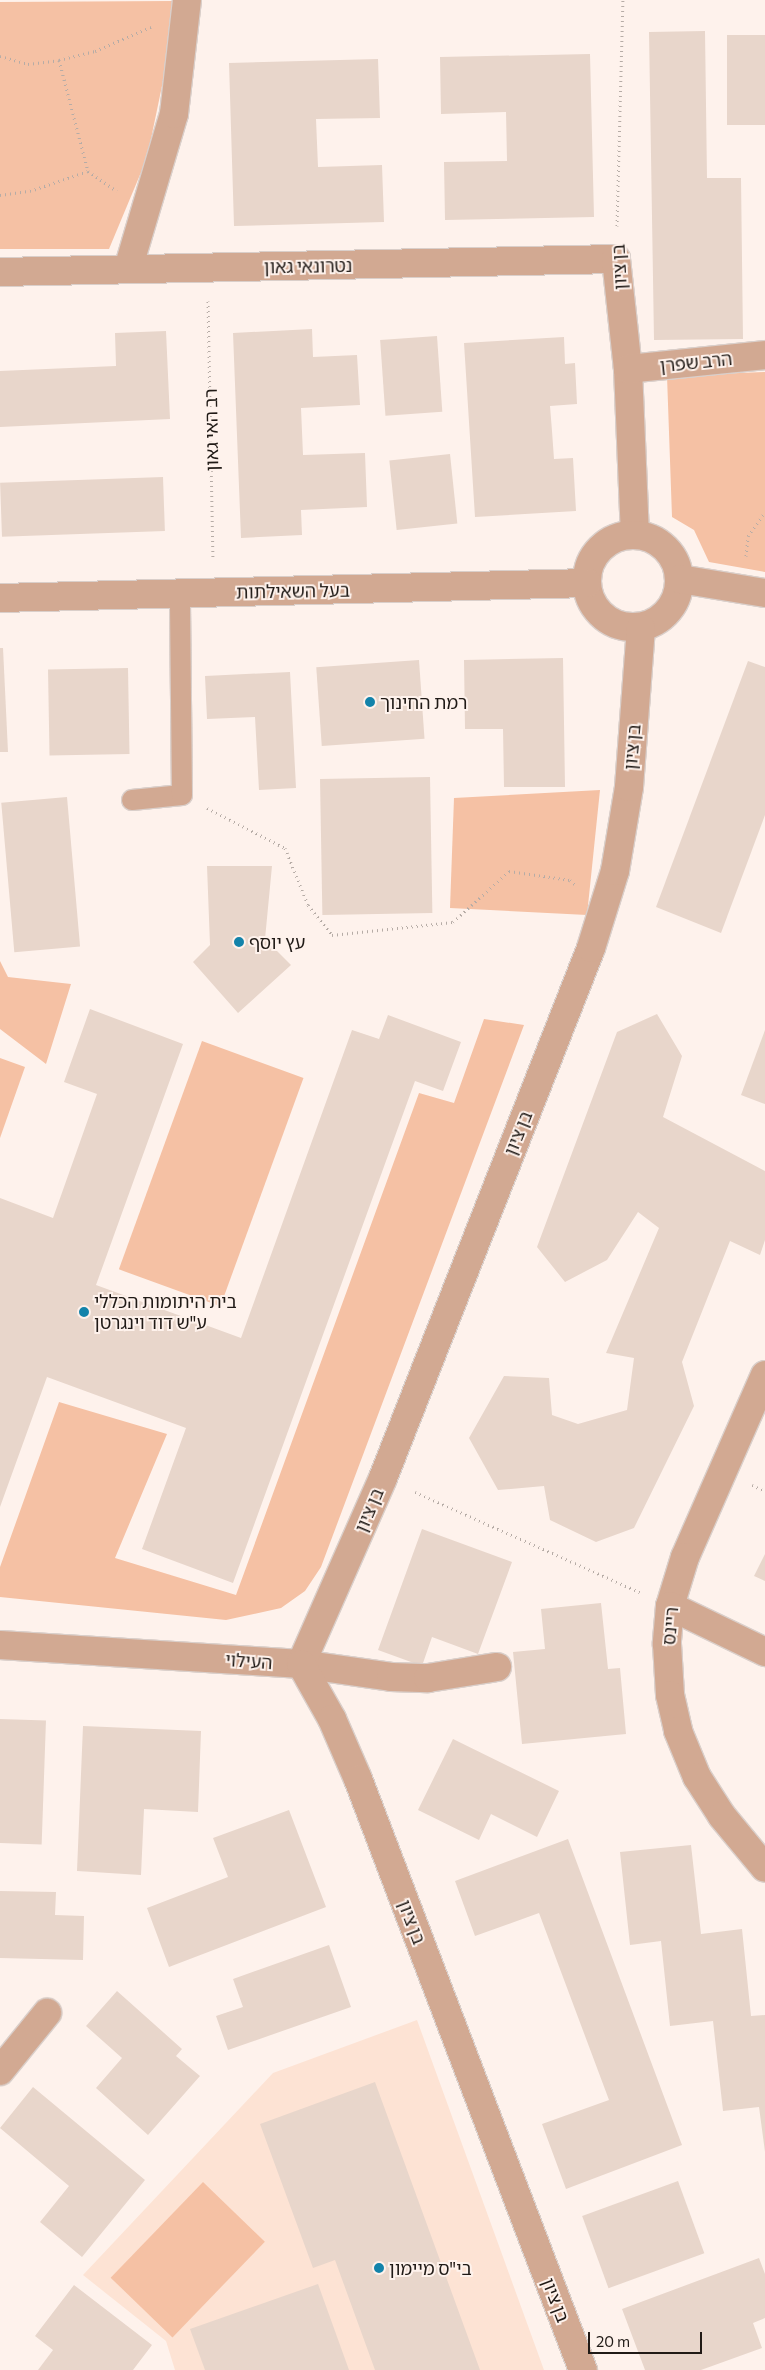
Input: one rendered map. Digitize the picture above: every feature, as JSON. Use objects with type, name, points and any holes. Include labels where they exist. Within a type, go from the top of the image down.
[{"type":"street","points":[[128,269],[174,114],[186,6]]},
{"type":"street","name":"נטרונאי גאון","points":[[0,272],[616,259]]},
{"type":"street","name":"בן ציון","points":[[616,259],[628,368],[635,534]]},
{"type":"street","name":"הרב שפרן","points":[[628,368],[765,355]]},
{"type":"street","points":[[635,534],[655,540],[668,550],[677,563],[680,579],[678,598],[669,612],[657,622],[641,628],[612,623],[599,613],[590,600],[587,583],[594,557],[604,544],[619,537],[635,534]]},
{"type":"street","points":[[680,579],[753,592]]},
{"type":"street","name":"בעל השאילתות","points":[[0,598],[587,583]]},
{"type":"street","name":"בן ציון","points":[[583,2370],[358,1779],[332,1719],[301,1664],[383,1478],[591,948],[615,872],[629,787],[641,628]]},
{"type":"street","name":"ריינס","points":[[763,1384],[685,1557],[670,1606],[667,1644],[670,1695],[678,1731],[696,1777],[722,1816],[765,1868]]},
{"type":"street","points":[[670,1606],[765,1652]]},
{"type":"street","name":"העילוי","points":[[0,1645],[301,1664],[355,1673],[419,1678],[497,1667]]},
{"type":"street","points":[[0,2071],[46,2013]]},
{"type":"lane","points":[[132,800],[182,795],[180,593]]},
{"type":"path","name":"בן ציון","points":[[616,259],[622,0]]},
{"type":"path","points":[[0,56],[28,64],[59,60],[95,51],[186,6]]},
{"type":"path","points":[[59,60],[88,171],[112,187],[144,217]]},
{"type":"path","points":[[0,195],[30,191],[88,171]]},
{"type":"path","name":"רב האי גאון","points":[[208,268],[214,592]]},
{"type":"path","points":[[753,592],[748,536],[765,512]]},
{"type":"path","points":[[182,795],[285,848],[308,905],[332,935],[453,922],[509,871],[570,880],[603,910]]},
{"type":"path","points":[[383,1478],[670,1606]]},
{"type":"shaded area","points":[[173,1],[168,57],[147,158],[109,249],[0,249],[0,2]]},
{"type":"shaded area","points":[[765,372],[765,572],[709,562],[694,530],[672,517],[667,376]]},
{"type":"shaded area","points":[[600,790],[587,915],[450,908],[454,798]]},
{"type":"shaded area","points":[[0,961],[8,977],[71,984],[46,1064],[0,1029]]},
{"type":"shaded area","points":[[484,1019],[524,1025],[321,1567],[305,1591],[281,1608],[226,1620],[0,1597],[0,1567],[59,1402],[167,1434],[115,1558],[236,1595],[419,1093],[454,1103]]},
{"type":"shaded area","points":[[202,1041],[303,1078],[220,1306],[119,1269]]},
{"type":"shaded area","points":[[0,1058],[25,1067],[0,1138]]},
{"type":"shaded area","points":[[417,2020],[544,2370],[175,2370],[166,2341],[83,2275],[273,2073]]},
{"type":"shaded area","points":[[203,2182],[265,2242],[172,2337],[111,2278]]},
{"type":"building","points":[[705,31],[707,178],[741,178],[743,339],[654,340],[649,32]]},
{"type":"building","points":[[727,35],[765,35],[765,125],[727,125]]},
{"type":"building","points":[[590,54],[594,217],[445,220],[444,162],[507,161],[506,112],[441,114],[440,57]]},
{"type":"building","points":[[378,59],[380,118],[316,119],[318,167],[382,165],[384,222],[234,226],[229,63]]},
{"type":"building","points":[[312,329],[313,357],[357,355],[360,405],[301,408],[303,455],[365,453],[367,507],[301,510],[302,535],[241,538],[233,333]]},
{"type":"building","points":[[166,331],[170,419],[0,427],[0,371],[116,366],[115,333]]},
{"type":"building","points":[[437,336],[442,412],[385,416],[380,340]]},
{"type":"building","points":[[564,337],[565,364],[575,363],[577,404],[550,406],[554,459],[573,458],[576,511],[475,517],[464,343]]},
{"type":"building","points":[[450,454],[457,524],[397,530],[389,460]]},
{"type":"building","points":[[163,477],[165,531],[2,537],[0,483]]},
{"type":"building","points":[[0,648],[3,648],[8,752],[0,752]]},
{"type":"building","points":[[563,658],[565,787],[504,787],[503,729],[465,729],[464,660]]},
{"type":"building","name":"רמת החינוך","points":[[419,660],[425,739],[322,746],[316,667]]},
{"type":"building","points":[[748,661],[765,667],[765,815],[721,933],[656,907]]},
{"type":"building","points":[[128,668],[130,754],[50,755],[48,669]]},
{"type":"building","points":[[290,672],[296,788],[259,790],[255,717],[207,719],[205,676]]},
{"type":"building","points":[[430,777],[432,913],[322,915],[320,779]]},
{"type":"building","points":[[67,797],[80,946],[14,952],[1,803]]},
{"type":"building","name":"עץ יוסף","points":[[207,866],[272,866],[265,939],[291,965],[238,1013],[193,962],[210,945]]},
{"type":"building","name":"בית היתומות הכללי ע\"ש דוד וינגרטן","points":[[90,1009],[183,1044],[96,1285],[241,1338],[352,1030],[379,1039],[388,1015],[461,1042],[443,1091],[415,1081],[233,1583],[142,1549],[186,1428],[47,1377],[0,1507],[0,1198],[53,1218],[97,1094],[64,1082]]},
{"type":"building","points":[[657,1014],[682,1056],[663,1117],[765,1171],[765,1240],[760,1255],[730,1241],[682,1362],[694,1406],[634,1528],[596,1542],[550,1520],[544,1486],[498,1490],[469,1438],[504,1376],[549,1378],[552,1415],[578,1424],[627,1410],[634,1358],[606,1353],[659,1228],[638,1212],[607,1260],[565,1282],[537,1247],[617,1032]]},
{"type":"building","points":[[765,1030],[765,1104],[741,1095]]},
{"type":"building","points":[[422,1529],[512,1562],[478,1654],[432,1637],[422,1666],[378,1650]]},
{"type":"building","points":[[765,1554],[765,1581],[754,1576]]},
{"type":"building","points":[[601,1603],[608,1669],[620,1668],[626,1734],[522,1744],[513,1652],[545,1649],[541,1609]]},
{"type":"building","points":[[0,1719],[46,1721],[42,1845],[0,1843]]},
{"type":"building","points":[[83,1726],[201,1731],[198,1812],[144,1809],[141,1875],[77,1871]]},
{"type":"building","points":[[453,1739],[559,1791],[537,1837],[491,1814],[479,1840],[418,1810]]},
{"type":"building","points":[[289,1810],[326,1907],[169,1967],[147,1908],[228,1877],[213,1838]]},
{"type":"building","points":[[568,1839],[682,2145],[566,2189],[542,2124],[609,2100],[539,1913],[475,1936],[455,1881]]},
{"type":"building","points":[[691,1845],[701,1934],[742,1929],[751,2016],[765,2015],[765,2152],[759,2107],[723,2111],[713,2021],[670,2026],[661,1941],[630,1945],[620,1852]]},
{"type":"building","points":[[0,1891],[56,1892],[55,1915],[84,1916],[83,1960],[0,1958]]},
{"type":"building","points":[[329,1945],[351,2007],[228,2050],[216,2016],[243,2007],[233,1979]]},
{"type":"building","points":[[117,1991],[182,2049],[176,2056],[200,2076],[148,2135],[96,2088],[122,2058],[86,2026]]},
{"type":"building","points":[[375,2082],[480,2370],[375,2370],[335,2260],[313,2268],[260,2124]]},
{"type":"building","points":[[33,2087],[145,2180],[82,2257],[40,2222],[69,2186],[0,2128]]},
{"type":"building","points":[[678,2181],[704,2253],[608,2288],[582,2216]]},
{"type":"building","points":[[759,2258],[765,2274],[765,2318],[753,2323],[762,2348],[701,2370],[645,2370],[622,2309]]},
{"type":"building","points":[[318,2284],[349,2370],[205,2370],[190,2329]]},
{"type":"building","points":[[74,2285],[152,2345],[133,2370],[38,2370],[53,2350],[35,2336]]},
{"type":"place","name":"רמת החינוך","points":[[370,702]]},
{"type":"place","name":"עץ יוסף","points":[[239,942]]},
{"type":"place","name":"בית היתומות הכללי ע\"ש דוד וינגרטן","points":[[84,1312]]},
{"type":"place","name":"בי\"ס מיימון","points":[[379,2268]]}]
